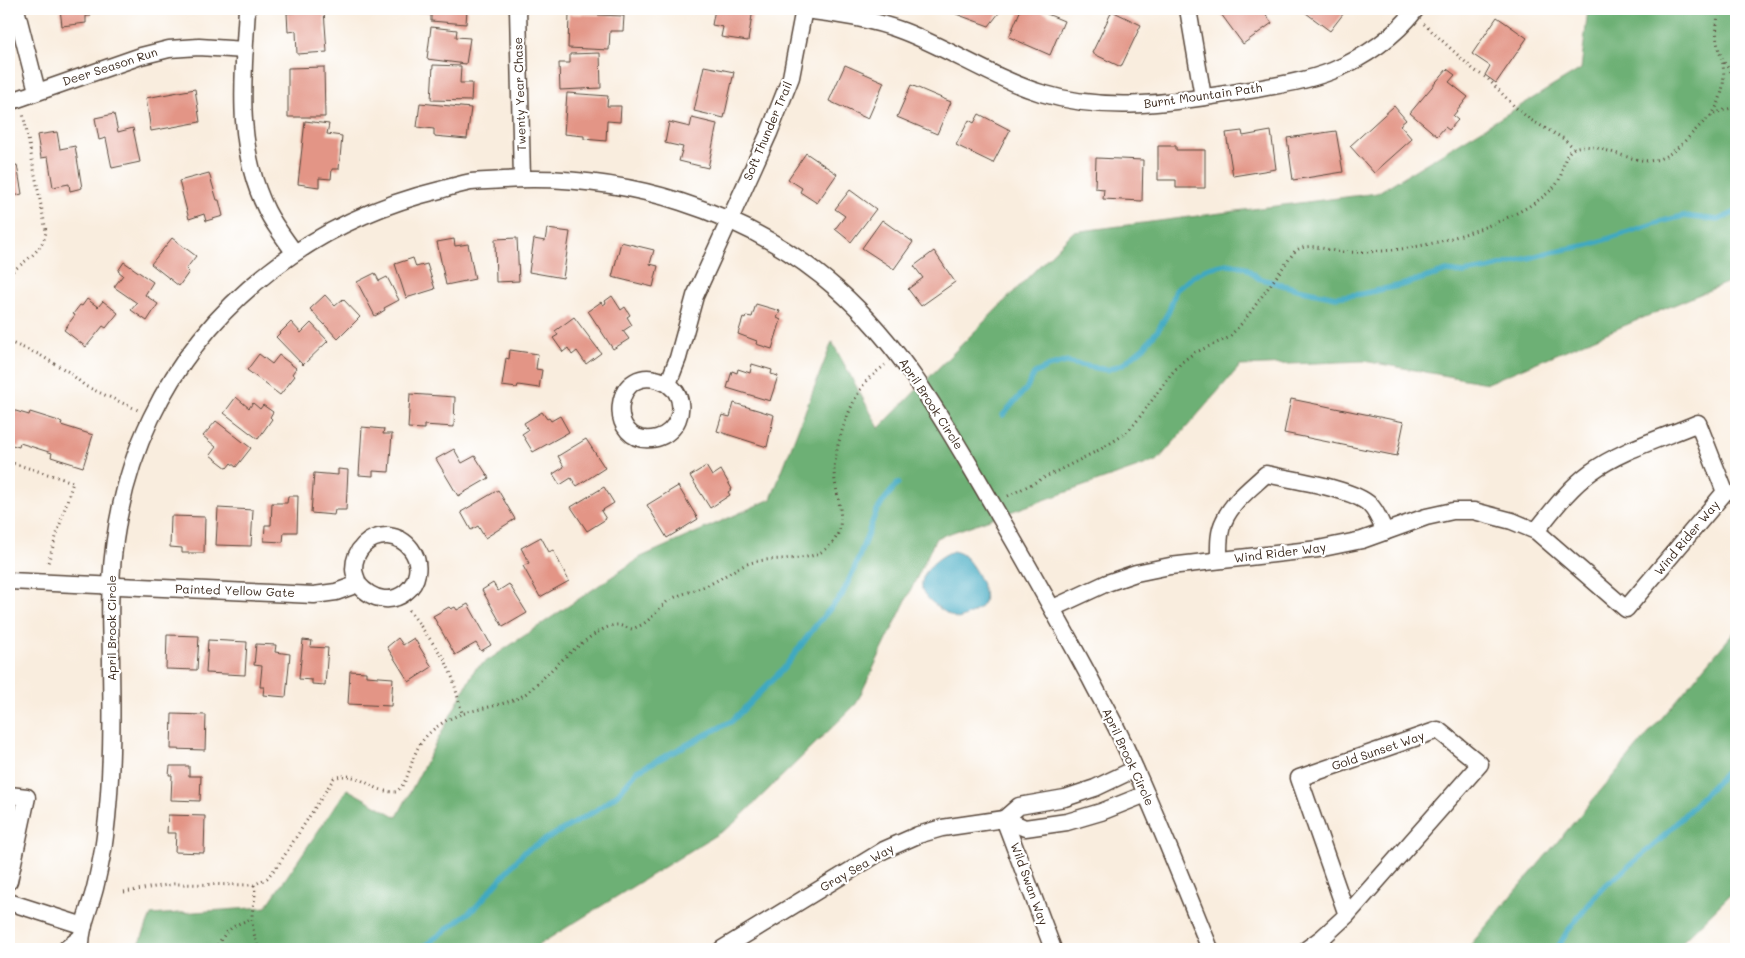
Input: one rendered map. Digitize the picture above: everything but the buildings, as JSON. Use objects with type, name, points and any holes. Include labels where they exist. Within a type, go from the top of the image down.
[{"type":"street","points":[[16,9],[38,91]]},
{"type":"street","points":[[248,9],[242,91],[248,152],[256,184],[267,211],[294,252]]},
{"type":"street","name":"Twenty Year Chase","points":[[518,9],[522,179]]},
{"type":"street","points":[[1188,9],[1203,98]]},
{"type":"street","name":"Burnt Mountain Path","points":[[804,10],[832,13],[879,23],[905,32],[1041,93],[1070,100],[1133,106],[1203,98],[1296,82],[1332,71],[1374,49],[1393,34],[1415,11]]},
{"type":"street","name":"Soft Thunder Trail","points":[[668,384],[678,358],[695,296],[770,133],[791,77],[804,10]]},
{"type":"street","name":"Deer Season Run","points":[[14,100],[142,56],[169,49],[199,47],[245,50]]},
{"type":"street","name":"April Brook Circle","points":[[82,938],[102,855],[108,799],[112,733],[110,586],[115,542],[121,504],[128,479],[152,416],[169,386],[208,330],[255,281],[294,252],[366,214],[414,196],[471,182],[522,179],[591,182],[628,188],[691,205],[729,220],[800,260],[832,285],[866,316],[898,354],[937,409],[1053,608],[1123,742],[1168,843],[1210,949]]},
{"type":"street","name":"Wind Rider Way","points":[[1053,608],[1107,583],[1136,573],[1170,566],[1318,549],[1362,540],[1426,517],[1453,512],[1474,511],[1512,520],[1536,531],[1626,609],[1725,492],[1698,423],[1613,458],[1590,473],[1567,493],[1536,531]]},
{"type":"street","points":[[1219,560],[1223,522],[1233,507],[1266,474],[1350,493],[1363,499],[1371,506],[1385,532]]},
{"type":"street","name":"Painted Yellow Gate","points":[[9,581],[314,595],[336,592],[358,584]]},
{"type":"street","name":"Gold Sunset Way","points":[[1307,949],[1347,915],[1480,764],[1438,730],[1299,778],[1347,915]]},
{"type":"street","name":"Gray Sea Way","points":[[1004,819],[1019,806],[1065,798],[1095,788],[1135,769]]},
{"type":"street","name":"Gray Sea Way","points":[[722,949],[884,850],[910,839],[942,828],[1004,819],[1025,828],[1067,822],[1101,812],[1146,794]]},
{"type":"street","points":[[9,795],[27,797],[9,881]]},
{"type":"street","name":"Wild Swan Way","points":[[1004,819],[1053,949]]},
{"type":"street","points":[[9,902],[82,938],[66,949]]},
{"type":"path","points":[[1719,9],[1715,29],[1716,45],[1730,71],[1736,77]]},
{"type":"path","points":[[1415,11],[1474,70],[1488,79],[1516,108],[1531,120],[1564,139],[1574,148]]},
{"type":"path","points":[[992,504],[1102,449],[1125,434],[1182,362],[1194,353],[1228,338],[1244,321],[1296,251],[1302,246],[1308,245],[1342,252],[1411,247],[1447,240],[1482,228],[1519,211],[1554,188],[1561,178],[1566,158],[1571,150],[1578,146],[1602,149],[1640,161],[1654,161],[1667,155],[1710,117],[1719,104],[1725,72],[1722,55]]},
{"type":"path","points":[[9,274],[39,248],[45,240],[46,231],[14,100]]},
{"type":"path","points":[[1710,117],[1722,111],[1736,108]]},
{"type":"path","points":[[9,342],[38,354],[69,372],[84,386],[152,416]]},
{"type":"path","points":[[124,892],[174,884],[254,885],[267,878],[279,864],[334,778],[342,775],[352,776],[385,792],[396,792],[403,786],[408,777],[416,752],[426,737],[438,726],[462,713],[513,700],[526,694],[561,660],[599,631],[618,625],[632,629],[645,622],[667,602],[680,594],[704,587],[751,562],[766,559],[808,558],[818,553],[833,542],[839,526],[841,513],[834,473],[835,459],[845,422],[865,382],[898,354]]},
{"type":"path","points":[[9,462],[73,482],[47,566]]},
{"type":"path","points":[[409,610],[445,660],[453,679],[462,713]]},
{"type":"path","points":[[254,885],[256,896],[252,918],[254,934],[259,949]]},
{"type":"path","points":[[215,949],[226,931],[238,923],[252,918]]},
{"type":"path","points":[[370,949],[375,947],[388,949]]},
{"type":"green space","points":[[1588,9],[1736,9],[1736,279],[1487,383],[1364,361],[1240,366],[1158,460],[936,538],[856,704],[732,825],[532,949],[137,949],[151,915],[266,907],[347,789],[397,817],[475,669],[641,557],[771,499],[832,342],[879,428],[1073,232],[1377,193],[1581,69]]},
{"type":"green space","points":[[1736,630],[1736,889],[1675,949],[1467,949]]},
{"type":"water","points":[[953,551],[963,555],[968,560],[979,577],[985,597],[980,608],[958,619],[943,611],[932,602],[922,589],[922,582],[927,570],[937,560]]},
{"type":"waterway","points":[[1003,415],[1026,389],[1035,373],[1048,367],[1065,362],[1107,370],[1123,364],[1144,347],[1158,330],[1169,311],[1176,290],[1192,277],[1208,268],[1227,264],[1245,267],[1258,278],[1336,297],[1361,294],[1402,285],[1447,271],[1463,273],[1488,269],[1551,252],[1589,245],[1683,216],[1718,220],[1736,212]]},
{"type":"waterway","points":[[421,949],[476,907],[524,852],[595,811],[618,794],[637,771],[732,721],[784,668],[817,624],[842,595],[876,512],[898,483]]},
{"type":"waterway","points":[[1557,949],[1567,932],[1601,889],[1659,841],[1736,762]]}]
